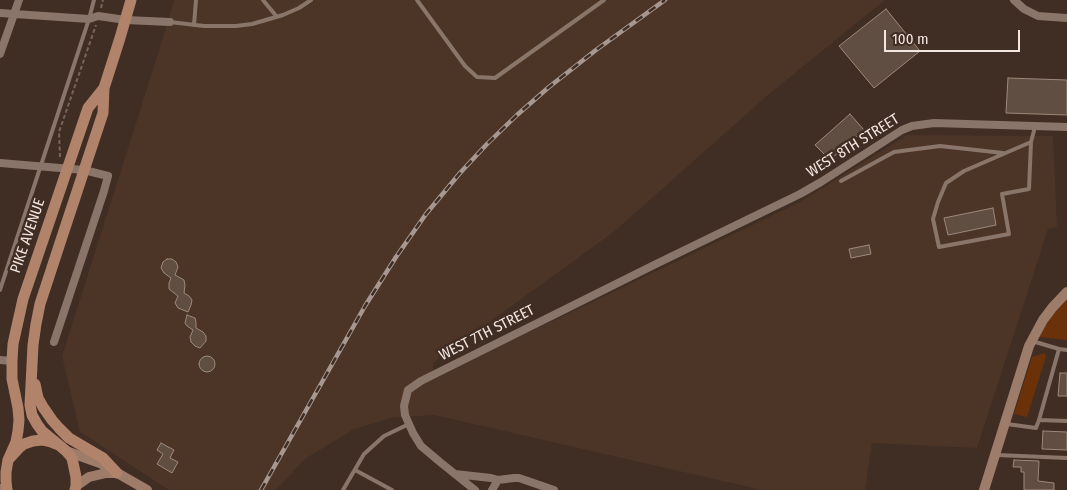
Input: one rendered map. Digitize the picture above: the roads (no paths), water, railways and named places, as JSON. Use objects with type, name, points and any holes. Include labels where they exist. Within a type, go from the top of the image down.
[{"type":"main road","name":"PIKE AVENUE","points":[[63,448],[42,431],[32,415],[30,405],[36,324],[40,304],[103,113],[104,88],[131,0]]},
{"type":"main road","name":"PIKE AVENUE","points":[[5,465],[16,442],[19,420],[12,379],[6,361],[13,344],[23,300],[88,108],[104,88]]},
{"type":"main road","points":[[984,490],[1024,360],[1043,320],[1067,292]]},
{"type":"main road","points":[[33,370],[38,398],[52,420],[69,438],[103,458],[117,473]]},
{"type":"main road","points":[[7,490],[5,465],[24,444],[42,440],[100,463],[147,490]]},
{"type":"main road","points":[[63,448],[72,458],[75,488]]},
{"type":"main road","points":[[75,488],[89,477],[106,473],[117,473]]},
{"type":"street","points":[[0,54],[19,0]]},
{"type":"street","points":[[1014,0],[1024,9],[1038,16],[1067,18]]},
{"type":"street","points":[[0,13],[89,19],[98,16],[126,20],[170,22]]},
{"type":"street","name":"WEST 8TH STREET","points":[[696,245],[800,194],[902,130],[912,126],[934,123],[1067,128]]},
{"type":"street","points":[[0,164],[67,168],[108,176],[54,342]]},
{"type":"street","name":"WEST 7TH STREET","points":[[475,490],[421,446],[404,412],[408,390],[421,381],[696,245]]},
{"type":"street","points":[[455,474],[498,480],[519,478],[554,490]]},
{"type":"street","points":[[492,490],[498,480]]},
{"type":"lane","points":[[0,290],[94,0]]},
{"type":"lane","points":[[194,25],[196,0]]},
{"type":"lane","points":[[263,0],[276,17]]},
{"type":"lane","points":[[170,22],[194,25],[236,26],[252,24],[284,15],[311,0]]},
{"type":"lane","points":[[417,0],[465,66],[477,77],[495,78],[604,0]]},
{"type":"lane","points":[[1031,142],[964,171],[946,183],[932,219],[939,246],[1009,234],[1002,194],[1030,189],[1031,142],[1035,126]]},
{"type":"lane","points":[[841,181],[894,152],[940,146],[1005,153]]},
{"type":"lane","points":[[1032,341],[1067,350]]},
{"type":"lane","points":[[1005,424],[1036,428],[1059,349]]},
{"type":"lane","points":[[1039,420],[1067,421]]},
{"type":"lane","points":[[343,490],[364,454],[384,436],[409,424]]},
{"type":"lane","points":[[995,455],[1067,458]]},
{"type":"lane","points":[[354,470],[392,490]]},
{"type":"railway","points":[[261,490],[365,306],[426,214],[460,173],[517,115],[596,50],[665,0]]}]
